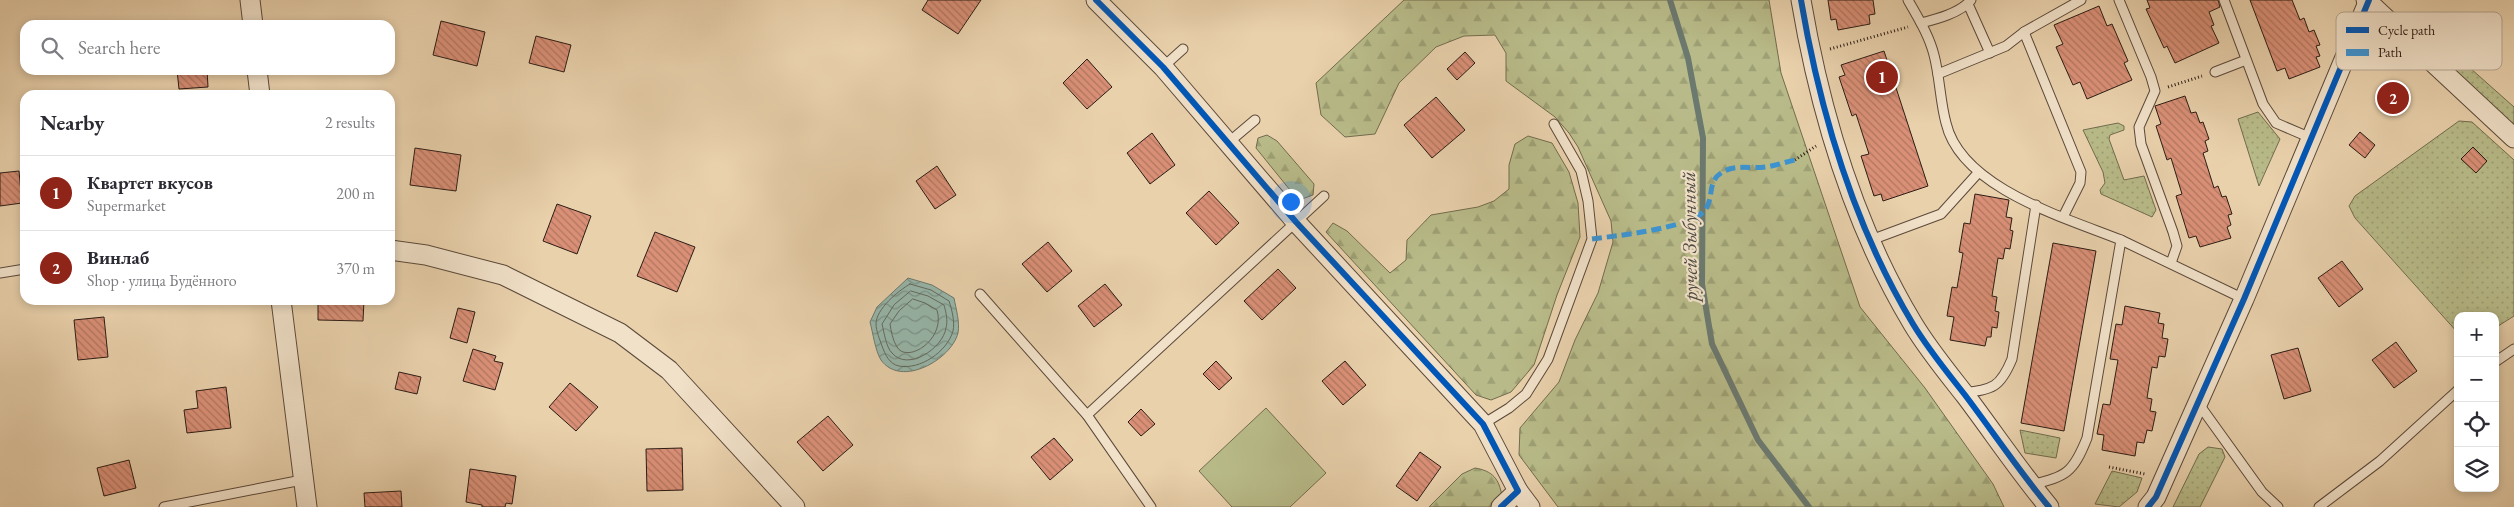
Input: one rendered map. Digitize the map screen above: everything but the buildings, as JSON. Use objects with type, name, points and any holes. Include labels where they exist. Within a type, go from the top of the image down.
[{"type":"street","points":[[250,0],[252,20]]},
{"type":"street","points":[[1096,0],[1163,67],[1296,222],[1483,424],[1518,491],[1530,507]]},
{"type":"street","points":[[1801,0],[1810,55],[1832,136],[1871,240],[1890,282],[1914,325],[2049,507]]},
{"type":"street","points":[[2367,1],[2379,12]]},
{"type":"street","points":[[2148,507],[2156,498],[2165,479],[2244,299],[2339,70]]},
{"type":"street","points":[[2441,70],[2514,138]]},
{"type":"street","points":[[258,75],[259,90]]},
{"type":"street","points":[[395,251],[426,255],[503,274],[620,333],[669,370],[795,507]]},
{"type":"street","points":[[283,305],[306,507]]},
{"type":"street","points":[[1501,507],[1518,491]]},
{"type":"lane","points":[[1908,0],[1922,24],[1929,41],[1938,74],[1946,125],[1956,147],[1978,173],[2036,206],[2121,240],[2244,299]]},
{"type":"lane","points":[[1938,74],[2006,46],[2024,32],[2081,0]]},
{"type":"lane","points":[[2120,0],[2155,91],[2139,127],[2141,144],[2177,246],[2170,263]]},
{"type":"lane","points":[[2224,0],[2263,104],[2276,123],[2311,138]]},
{"type":"lane","points":[[1922,24],[1942,17],[1969,2],[1990,53]]},
{"type":"lane","points":[[2024,32],[2081,172],[2080,183],[2064,217]]},
{"type":"lane","points":[[1163,67],[1183,49]]},
{"type":"lane","points":[[2215,72],[2246,60]]},
{"type":"lane","points":[[1229,142],[1255,120]]},
{"type":"lane","points":[[1483,424],[1509,408],[1526,394],[1548,359],[1592,238],[1588,200],[1582,171],[1554,124]]},
{"type":"lane","points":[[1871,240],[1941,214],[1978,173]]},
{"type":"lane","points":[[1087,415],[1324,196]]},
{"type":"lane","points":[[1963,393],[1988,390],[2003,380],[2012,359],[2036,206]]},
{"type":"lane","points":[[2031,485],[2056,479],[2077,464],[2087,438],[2121,240]]},
{"type":"lane","points":[[0,272],[20,270]]},
{"type":"lane","points":[[980,294],[1087,415],[1152,507]]},
{"type":"lane","points":[[2499,359],[2514,349]]},
{"type":"lane","points":[[2319,507],[2380,462],[2454,394]]},
{"type":"lane","points":[[2198,403],[2262,492],[2278,507]]},
{"type":"lane","points":[[164,507],[302,480]]},
{"type":"path","points":[[1810,55],[1922,24]]},
{"type":"path","points":[[2182,83],[2215,72]]},
{"type":"path","points":[[1795,160],[1832,136]]},
{"type":"path","points":[[2109,467],[2165,479]]},
{"type":"green space","points":[[1404,0],[1769,0],[1781,73],[1860,307],[1925,388],[1993,484],[2004,507],[1558,507],[1519,455],[1520,428],[1559,382],[1575,340],[1598,293],[1613,242],[1611,221],[1578,147],[1569,133],[1555,117],[1506,81],[1506,53],[1495,35],[1464,36],[1436,47],[1399,83],[1375,134],[1345,137],[1321,115],[1316,83]]},
{"type":"green space","points":[[2452,70],[2472,70],[2514,107],[2514,127]]},
{"type":"green space","points":[[2258,112],[2280,139],[2259,186],[2238,119]]},
{"type":"green space","points":[[2459,121],[2472,122],[2514,160],[2514,316],[2499,325],[2499,312],[2454,312],[2454,329],[2355,218],[2349,206],[2355,196]]},
{"type":"green space","points":[[2118,123],[2124,126],[2124,130],[2110,135],[2109,139],[2124,180],[2144,176],[2156,210],[2152,217],[2101,194],[2100,190],[2105,183],[2103,172],[2083,130]]},
{"type":"green space","points":[[1267,135],[1277,141],[1314,184],[1313,195],[1302,199],[1294,195],[1256,148],[1258,138]]},
{"type":"green space","points":[[1528,136],[1552,143],[1569,172],[1578,203],[1580,237],[1557,295],[1534,365],[1511,392],[1491,400],[1476,395],[1326,232],[1333,223],[1347,231],[1390,273],[1406,260],[1407,240],[1431,215],[1478,207],[1494,201],[1509,189],[1509,165],[1515,144]]},
{"type":"green space","points":[[1266,408],[1326,473],[1290,507],[1232,507],[1199,471]]},
{"type":"green space","points":[[2020,430],[2060,438],[2056,458],[2025,453]]},
{"type":"green space","points":[[2208,447],[2222,449],[2225,457],[2200,507],[2173,507],[2199,454]]},
{"type":"green space","points":[[1475,468],[1486,471],[1497,480],[1502,496],[1495,507],[1429,507],[1462,474]]},
{"type":"green space","points":[[2112,471],[2142,478],[2137,492],[2119,507],[2095,504]]},
{"type":"water","points":[[908,278],[932,285],[954,298],[958,333],[954,343],[936,361],[912,371],[900,371],[890,368],[881,360],[870,322],[877,307]]},
{"type":"waterway","name":"ручей Зыбунный","points":[[1670,0],[1688,58],[1703,138],[1702,284],[1712,344],[1758,440],[1809,507]]},
{"type":"marked path","points":[[1592,239],[1652,230],[1685,222],[1705,210],[1708,206],[1714,181],[1726,170],[1742,167],[1772,166],[1795,160]]},
{"type":"cycle path","points":[[1096,0],[1163,67],[1296,222],[1483,424],[1518,491],[1501,507]]},
{"type":"cycle path","points":[[1801,0],[1818,84],[1829,126],[1857,208],[1873,248],[1892,287],[1931,351],[2049,507]]},
{"type":"cycle path","points":[[2364,12],[2369,0]]},
{"type":"cycle path","points":[[2148,507],[2156,497],[2244,299],[2340,70]]},
{"type":"place","name":"Квартет вкусов","points":[[1882,77]]},
{"type":"place","name":"Винлаб","points":[[2393,98]]}]
